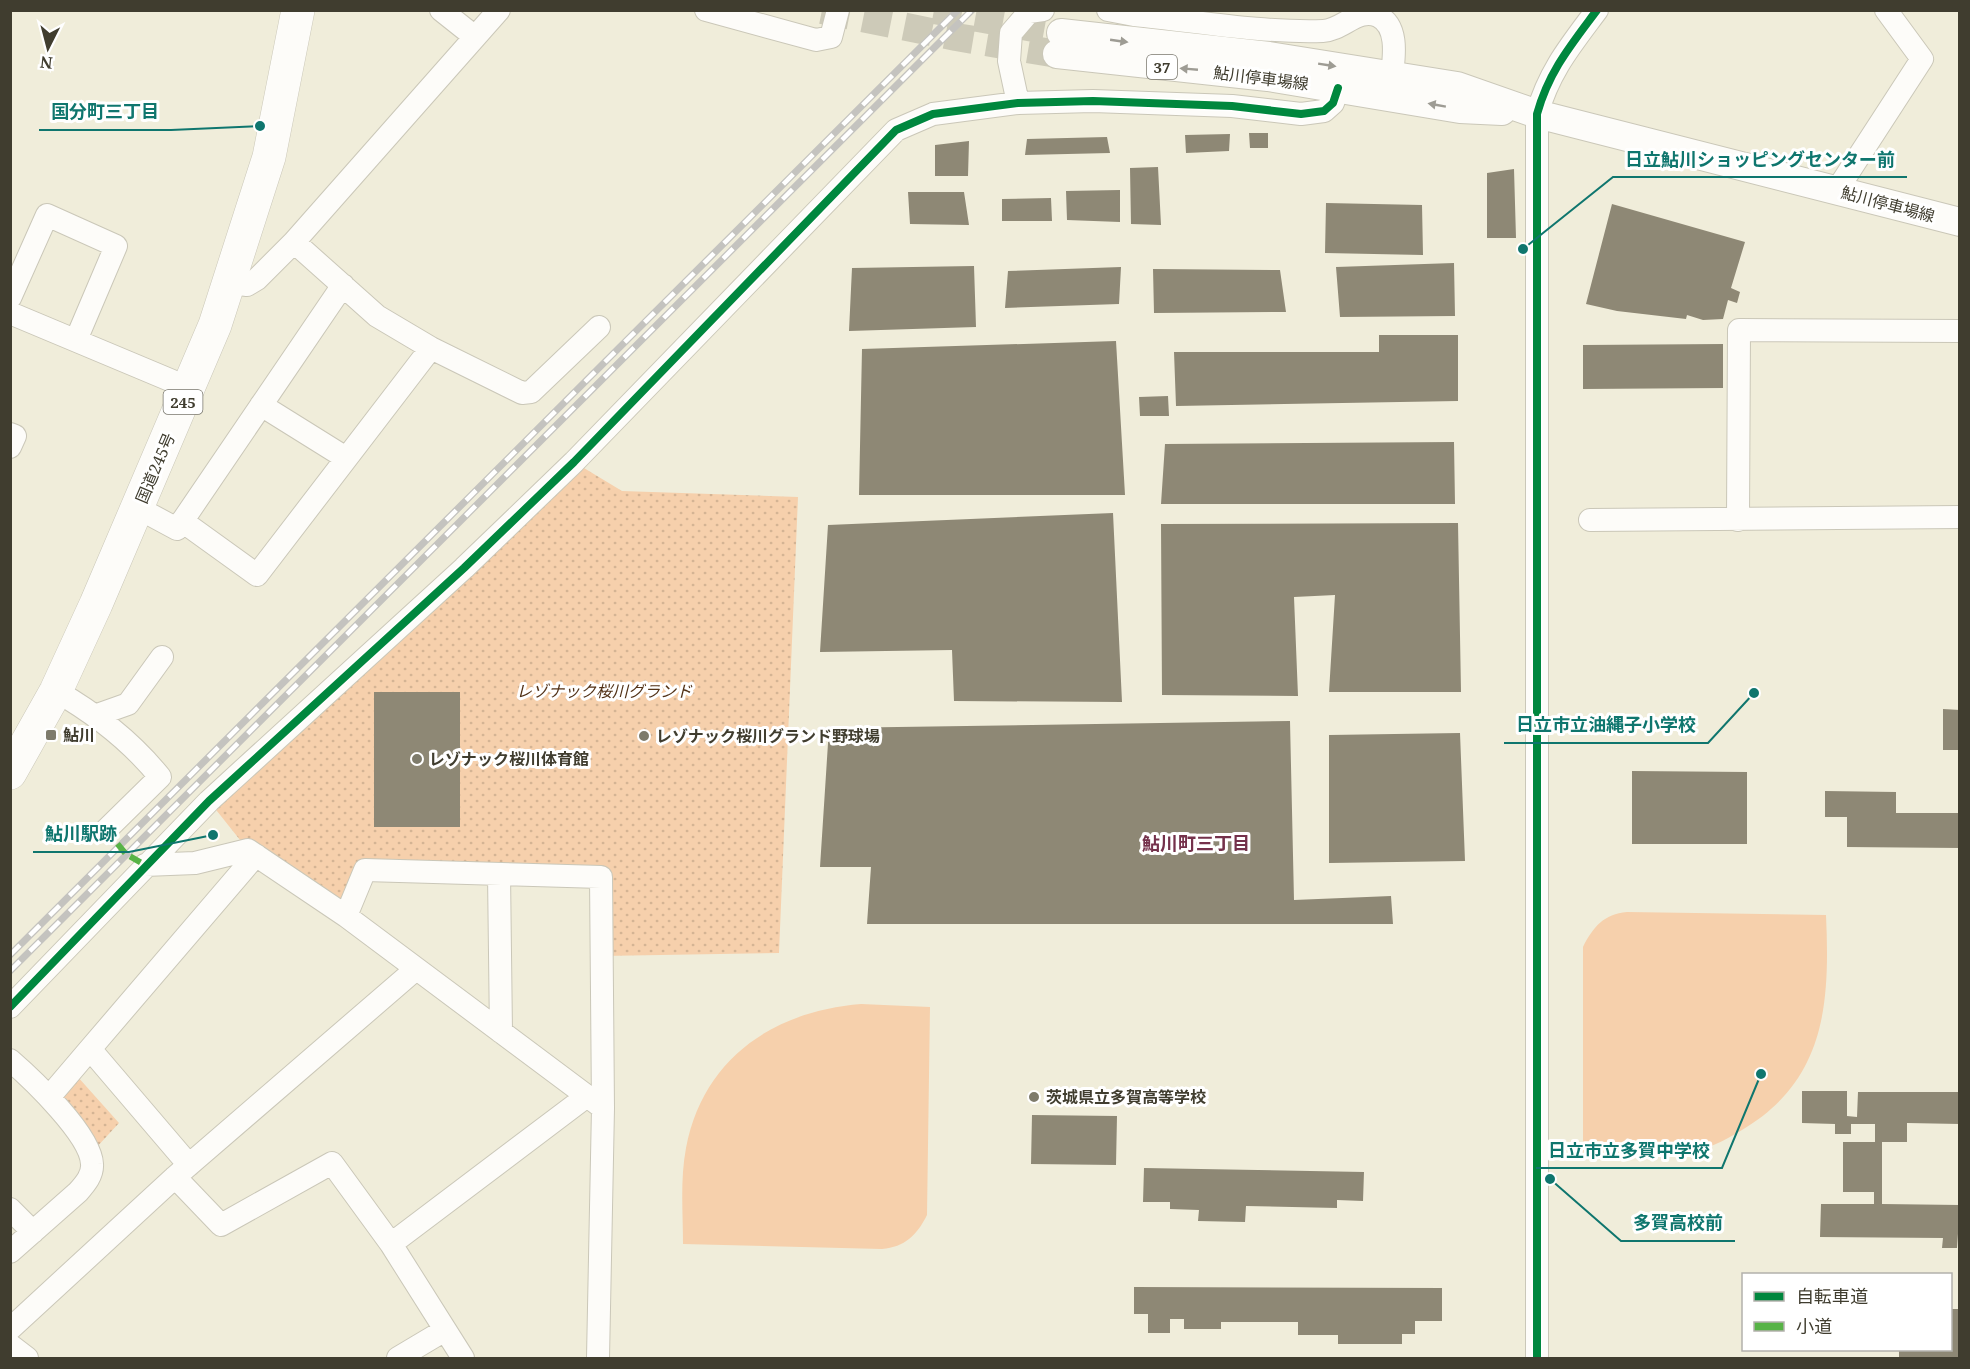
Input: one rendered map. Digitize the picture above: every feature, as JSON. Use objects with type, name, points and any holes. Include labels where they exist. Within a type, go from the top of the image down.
[{"type":"highway","name":"国道245号","points":[[10,773],[56,691],[138,508],[230,283],[269,157],[298,10]]},
{"type":"main road","name":"鮎川停車場線","points":[[1537,114],[1460,109],[1059,43],[1269,56],[1457,86],[1537,114],[1959,222]]},
{"type":"street","points":[[441,10],[475,37]]},
{"type":"street","points":[[230,283],[247,285],[257,279],[294,242],[499,10]]},
{"type":"street","points":[[706,10],[816,40],[831,38],[838,10]]},
{"type":"street","points":[[1018,104],[1009,61],[1011,33],[1029,12],[1042,10]]},
{"type":"street","points":[[1108,10],[1326,31],[1364,13],[1380,17],[1390,29],[1395,47],[1392,75]]},
{"type":"street","points":[[1537,1359],[1537,114],[1545,85],[1555,67],[1597,10]]},
{"type":"street","points":[[1837,190],[1922,59],[1886,10]]},
{"type":"street","points":[[10,1007],[209,801],[464,568],[566,470],[896,130],[933,114],[1018,104],[1093,100],[1232,106],[1301,114],[1324,111],[1333,103],[1338,88]]},
{"type":"street","points":[[10,298],[47,215],[116,246],[76,340]]},
{"type":"street","points":[[294,242],[377,316],[431,348],[522,393],[531,392],[599,327]]},
{"type":"street","points":[[138,508],[177,529],[343,285]]},
{"type":"street","points":[[10,313],[189,388]]},
{"type":"street","points":[[1738,520],[1739,330],[1959,331]]},
{"type":"street","points":[[182,521],[257,575],[431,348]]},
{"type":"street","points":[[261,405],[346,458]]},
{"type":"street","points":[[10,434],[15,436],[10,447]]},
{"type":"street","points":[[1590,520],[1959,517]]},
{"type":"street","points":[[98,715],[128,704],[162,657]]},
{"type":"street","points":[[56,691],[98,715],[146,759],[160,777],[106,830]]},
{"type":"street","points":[[145,865],[195,863],[248,850],[346,916],[595,1102]]},
{"type":"street","points":[[50,1096],[256,855]]},
{"type":"street","points":[[346,916],[365,870],[601,877],[595,1102],[598,1359]]},
{"type":"street","points":[[499,874],[501,1032]]},
{"type":"street","points":[[10,1329],[182,1171],[416,969]]},
{"type":"street","points":[[90,1049],[221,1225],[332,1163],[391,1244],[463,1359]]},
{"type":"street","points":[[10,1060],[50,1096],[90,1153],[92,1167],[87,1182],[78,1192],[10,1252]]},
{"type":"street","points":[[391,1244],[595,1102]]},
{"type":"street","points":[[10,1209],[33,1232]]},
{"type":"street","points":[[398,1359],[445,1330]]},
{"type":"street","points":[[10,1346],[27,1359]]},
{"type":"green space","name":"レゾナック桜川グランド","points":[[574,462],[622,491],[798,497],[779,953],[602,956],[601,877],[365,870],[346,916],[248,850],[209,801]]},
{"type":"green space","points":[[1627,912],[1826,915],[1826,979],[1823,1009],[1817,1037],[1807,1063],[1791,1088],[1770,1110],[1742,1130],[1699,1151],[1633,1157],[1583,1155],[1583,947],[1600,923],[1612,915]]},
{"type":"green space","points":[[861,1004],[930,1007],[927,1215],[919,1228],[904,1243],[882,1249],[683,1244],[684,1160],[695,1116],[708,1089],[726,1065],[747,1045],[772,1029],[799,1017]]},
{"type":"green space","points":[[77,1076],[119,1123],[95,1149],[60,1093]]},
{"type":"building","points":[[1249,133],[1268,133],[1268,148],[1250,148]]},
{"type":"building","points":[[1230,134],[1229,151],[1186,153],[1185,135]]},
{"type":"building","points":[[1107,137],[1110,153],[1025,155],[1027,139]]},
{"type":"building","points":[[969,141],[968,176],[935,176],[935,145]]},
{"type":"building","points":[[1158,167],[1161,225],[1131,224],[1130,168]]},
{"type":"building","points":[[1514,169],[1516,238],[1487,238],[1487,173]]},
{"type":"building","points":[[1120,190],[1120,222],[1067,220],[1066,191]]},
{"type":"building","points":[[908,192],[964,192],[969,225],[910,224]]},
{"type":"building","points":[[1051,198],[1052,221],[1002,221],[1002,199]]},
{"type":"building","points":[[1326,203],[1422,205],[1423,255],[1325,253]]},
{"type":"building","points":[[1612,204],[1745,242],[1731,288],[1740,292],[1737,303],[1728,300],[1723,319],[1703,320],[1687,315],[1686,319],[1617,311],[1586,304]]},
{"type":"building","points":[[1454,263],[1455,316],[1340,317],[1336,267]]},
{"type":"building","points":[[974,266],[976,327],[849,331],[852,268]]},
{"type":"building","points":[[1121,267],[1119,304],[1005,308],[1008,271]]},
{"type":"building","points":[[1153,269],[1280,270],[1286,312],[1154,313]]},
{"type":"building","points":[[1379,335],[1458,335],[1458,401],[1176,406],[1174,352],[1379,352]]},
{"type":"building","points":[[1116,341],[1125,495],[859,495],[862,349]]},
{"type":"building","points":[[1723,344],[1723,388],[1583,389],[1583,345]]},
{"type":"building","points":[[1168,396],[1169,416],[1140,416],[1139,397]]},
{"type":"building","points":[[1454,442],[1455,504],[1161,504],[1165,444]]},
{"type":"building","points":[[1113,513],[1122,702],[954,701],[952,650],[820,652],[828,525]]},
{"type":"building","points":[[1458,523],[1461,692],[1329,692],[1335,595],[1294,597],[1298,696],[1162,695],[1161,524]]},
{"type":"building","name":"レゾナック桜川体育館","points":[[374,692],[460,692],[460,827],[374,827]]},
{"type":"building","points":[[1943,709],[1960,710],[1960,750],[1943,750]]},
{"type":"building","points":[[1290,721],[1294,900],[1391,896],[1393,924],[867,924],[871,867],[820,867],[829,728]]},
{"type":"building","points":[[1460,733],[1465,861],[1329,863],[1329,735]]},
{"type":"building","points":[[1632,771],[1747,772],[1747,844],[1632,844]]},
{"type":"building","points":[[1825,791],[1896,792],[1896,813],[1960,813],[1960,848],[1847,847],[1847,817],[1825,817]]},
{"type":"building","points":[[1802,1091],[1847,1091],[1847,1116],[1857,1117],[1858,1092],[1960,1092],[1960,1124],[1907,1123],[1907,1142],[1882,1142],[1882,1204],[1960,1205],[1957,1248],[1942,1248],[1943,1238],[1820,1237],[1821,1204],[1874,1204],[1874,1192],[1843,1192],[1843,1142],[1875,1142],[1875,1124],[1851,1124],[1851,1134],[1835,1134],[1835,1124],[1802,1123]]},
{"type":"building","points":[[1032,1115],[1117,1116],[1116,1165],[1031,1164]]},
{"type":"building","points":[[1144,1168],[1364,1172],[1363,1201],[1337,1200],[1337,1208],[1246,1206],[1245,1222],[1198,1221],[1199,1210],[1170,1209],[1170,1202],[1143,1202]]},
{"type":"building","points":[[1134,1287],[1442,1288],[1442,1321],[1415,1321],[1415,1334],[1402,1334],[1402,1344],[1338,1344],[1338,1335],[1298,1335],[1298,1322],[1221,1322],[1221,1329],[1184,1329],[1184,1319],[1170,1319],[1170,1333],[1148,1333],[1148,1314],[1134,1314]]},
{"type":"building","points":[[1952,1309],[1960,1309],[1960,1358],[1899,1358],[1899,1351],[1952,1351]]},
{"type":"tunnel","points":[[822,10],[956,37],[1057,54]]},
{"type":"tunnel","points":[[934,10],[1061,33]]},
{"type":"railway","points":[[10,955],[958,10]]},
{"type":"railway","points":[[10,971],[972,10]]},
{"type":"marked path","points":[[106,830],[126,854],[145,865]]},
{"type":"cycle path","points":[[1537,1358],[1537,114],[1554,71],[1597,10]]},
{"type":"cycle path","points":[[10,1007],[209,801],[464,568],[574,462],[896,130],[933,114],[1018,103],[1093,101],[1232,106],[1301,114],[1324,111],[1333,103],[1338,88]]},
{"type":"place","name":"国分町三丁目","points":[[260,126]]},
{"type":"place","name":"日立鮎川ショッピングセンター前","points":[[1523,249]]},
{"type":"place","name":"日立市立油縄子小学校","points":[[1754,693]]},
{"type":"place","name":"鮎川","points":[[51,735]]},
{"type":"place","name":"レゾナック桜川グランド野球場","points":[[644,736]]},
{"type":"place","name":"レゾナック桜川体育館","points":[[417,759]]},
{"type":"place","name":"鮎川駅跡","points":[[213,835]]},
{"type":"place","name":"日立市立多賀中学校","points":[[1761,1074]]},
{"type":"place","name":"茨城県立多賀高等学校","points":[[1034,1097]]},
{"type":"place","name":"多賀高校前","points":[[1550,1179]]},
{"type":"district","name":"鮎川町三丁目","points":[[1196,843]]}]
